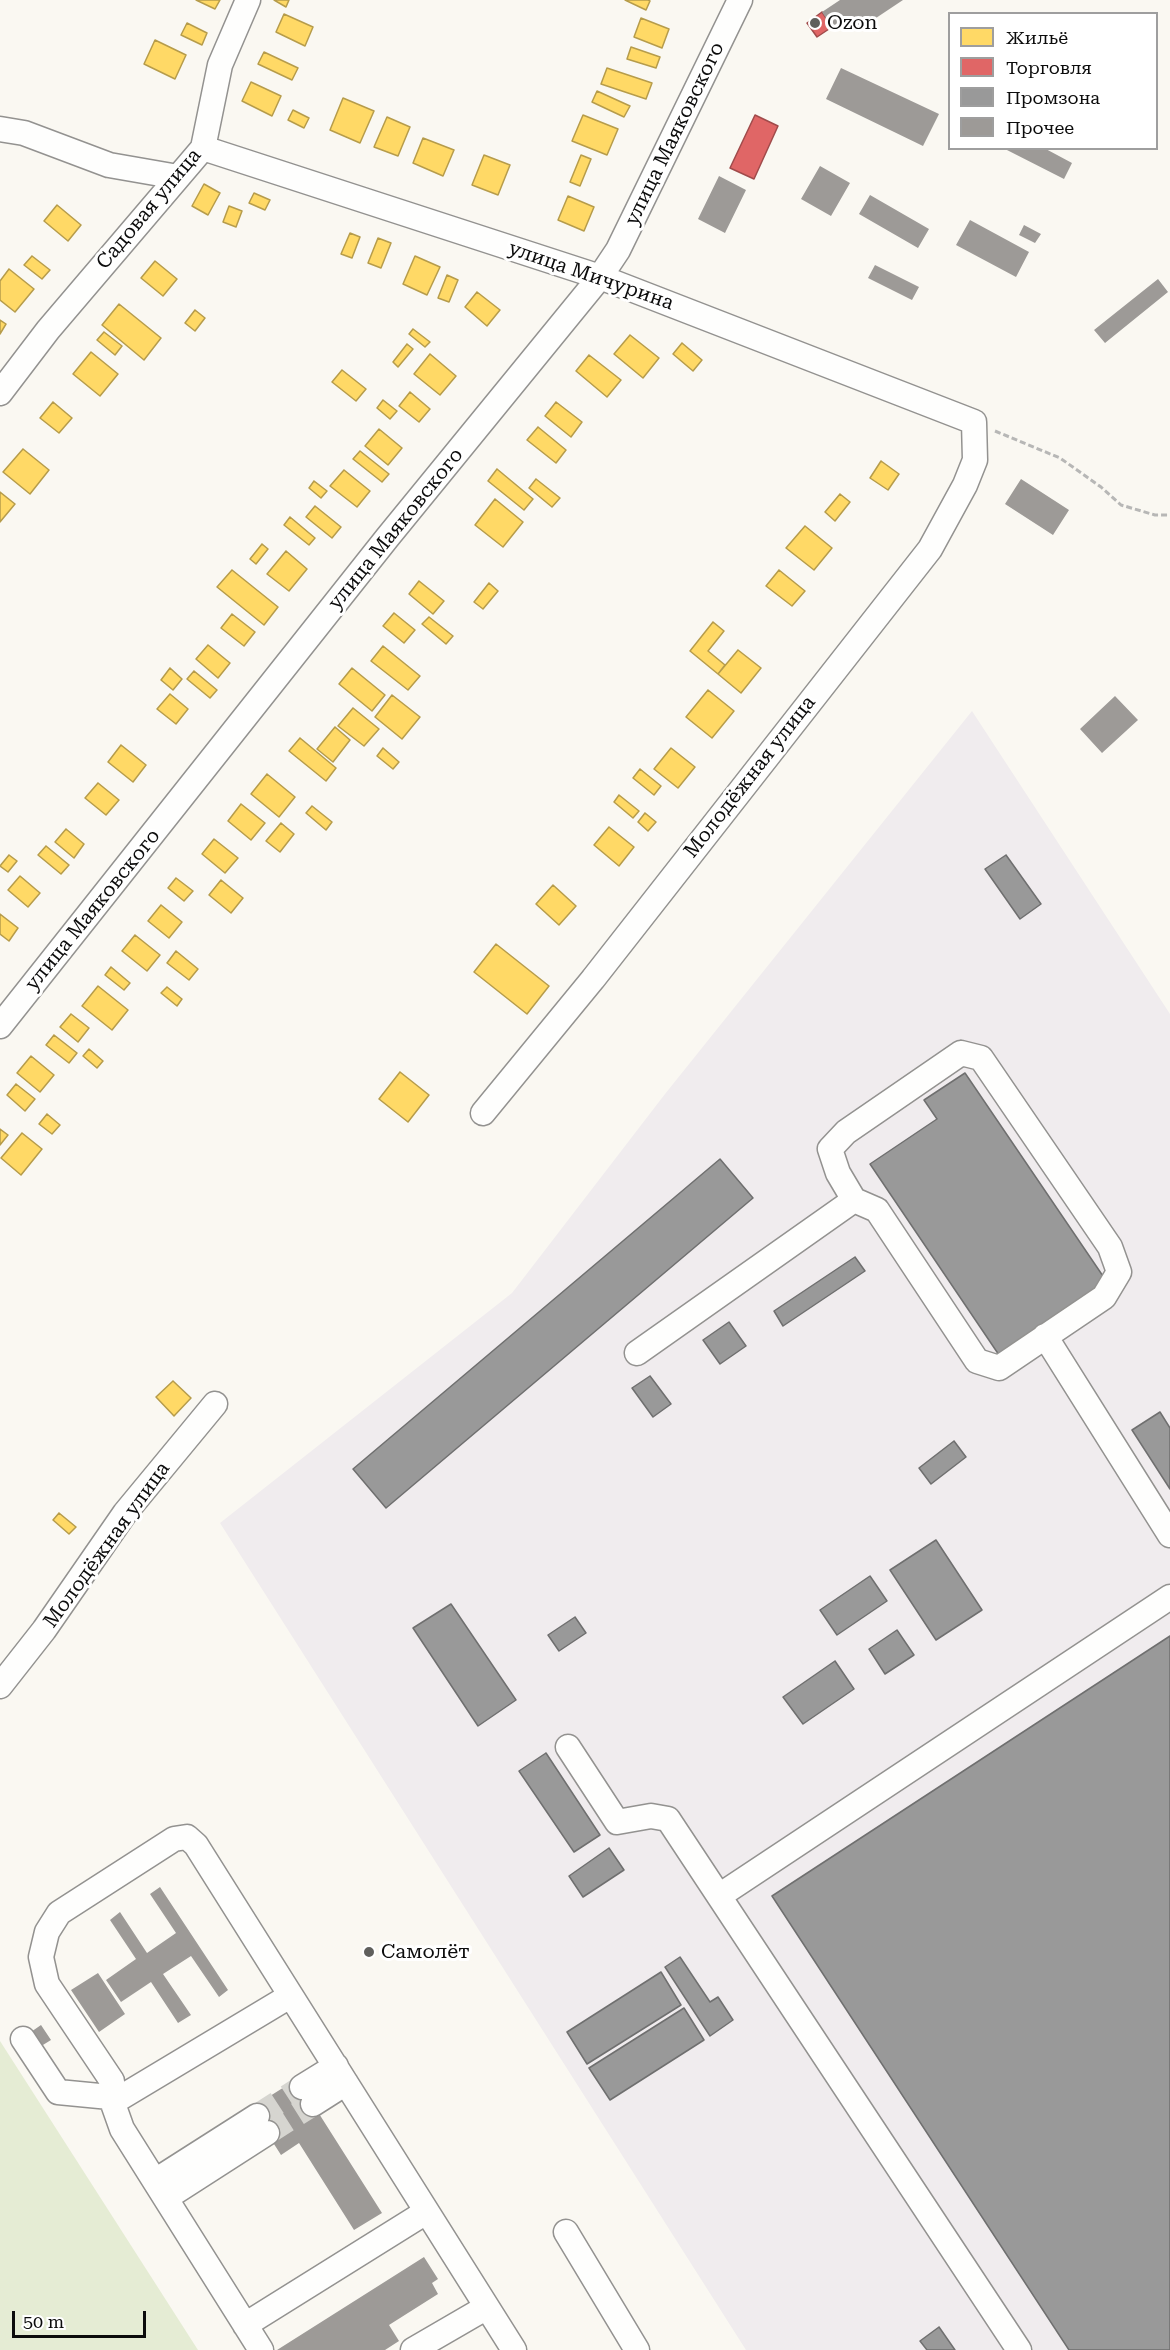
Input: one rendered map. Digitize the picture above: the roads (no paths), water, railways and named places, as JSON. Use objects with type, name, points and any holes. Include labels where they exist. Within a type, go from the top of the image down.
[{"type":"street","name":"Садовая улица","points":[[0,393],[48,330],[203,147],[220,65],[248,0]]},
{"type":"street","name":"улица Маяковского","points":[[0,1026],[387,538],[600,277],[618,250],[740,0]]},
{"type":"street","points":[[0,129],[24,132],[109,165],[178,177]]},
{"type":"street","name":"улица Мичурина","points":[[203,147],[600,277],[974,422]]},
{"type":"street","name":"Молодёжная улица","points":[[483,1113],[593,979],[930,549],[965,485],[975,460],[974,422]]},
{"type":"street","points":[[961,1053],[981,1058],[1110,1247],[1119,1272],[1104,1297],[999,1368],[977,1361],[877,1210],[854,1200],[838,1173],[830,1149],[846,1132],[961,1053]]},
{"type":"street","points":[[638,1353],[854,1200]]},
{"type":"street","points":[[1046,1336],[1170,1535]]},
{"type":"street","name":"Молодёжная улица","points":[[0,1686],[44,1630],[125,1513],[215,1404]]},
{"type":"street","points":[[719,1896],[1170,1597]]},
{"type":"street","points":[[568,1747],[617,1822],[651,1816],[668,1819],[1019,2350]]},
{"type":"street","points":[[261,2350],[122,2129],[111,2098],[112,2081],[47,1984],[41,1957],[48,1932],[59,1912],[174,1839],[187,1838],[196,1845],[514,2350]]},
{"type":"street","points":[[23,2039],[58,2092],[120,2098],[290,1996]]},
{"type":"street","points":[[308,2096],[341,2075]]},
{"type":"street","points":[[160,2190],[262,2125]]},
{"type":"street","points":[[245,2325],[426,2212]]},
{"type":"street","points":[[566,2232],[637,2350]]},
{"type":"street","points":[[413,2350],[487,2307]]},
{"type":"tunnel","points":[[257,2116],[302,2087]]},
{"type":"tunnel","points":[[267,2133],[313,2104]]},
{"type":"place","name":"Ozon","points":[[815,23]]},
{"type":"place","name":"Самолёт","points":[[369,1952]]}]
